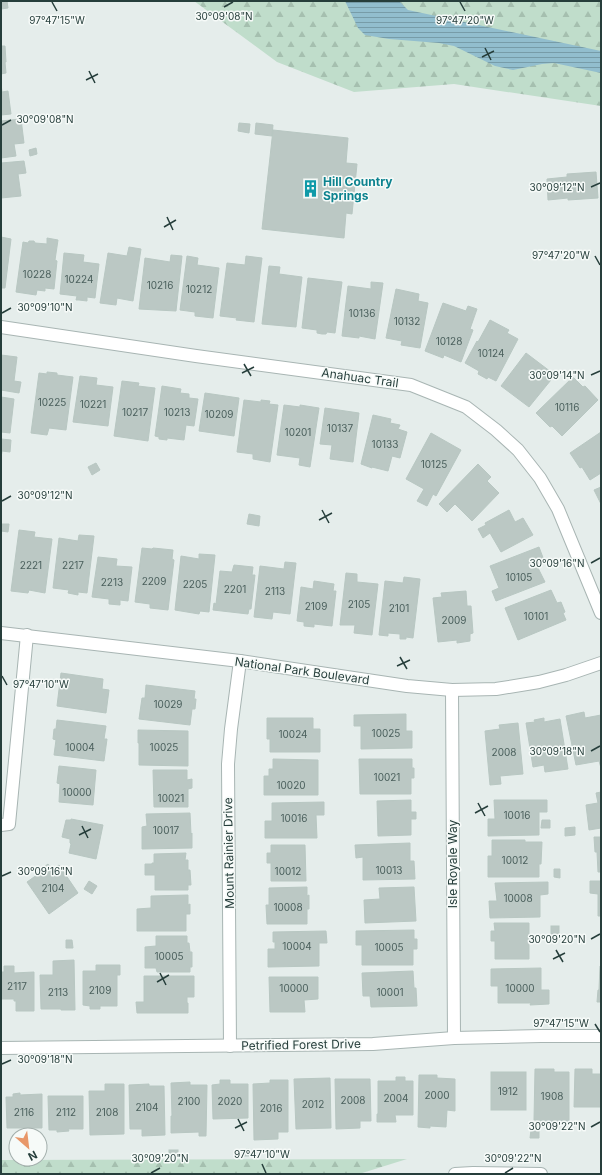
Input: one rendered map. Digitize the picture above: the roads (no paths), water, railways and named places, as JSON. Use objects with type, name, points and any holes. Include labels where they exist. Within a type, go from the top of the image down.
[{"type":"street","name":"Anahuac Trail","points":[[1,327],[196,356],[412,385],[466,407],[496,430],[518,450],[540,478],[558,509],[601,613]]},
{"type":"street","name":"National Park Boulevard","points":[[1,633],[240,661],[407,686],[452,690],[496,689],[539,682],[566,675],[601,663]]},
{"type":"street","points":[[5,825],[27,636]]},
{"type":"street","name":"Mount Rainier Drive","points":[[230,1046],[228,764],[240,661]]},
{"type":"street","name":"Isle Royale Way","points":[[452,690],[454,1038]]},
{"type":"street","name":"Petrified Forest Drive","points":[[1,1048],[373,1044],[454,1038],[601,1036]]},
{"type":"street","points":[[455,1174],[541,1174]]},
{"type":"water","points":[[345,1],[399,1],[408,10],[601,51],[601,73],[554,63],[513,70],[495,66],[454,46],[365,35],[358,28]]},
{"type":"place","name":"Hill Country Springs","points":[[310,189]]}]
